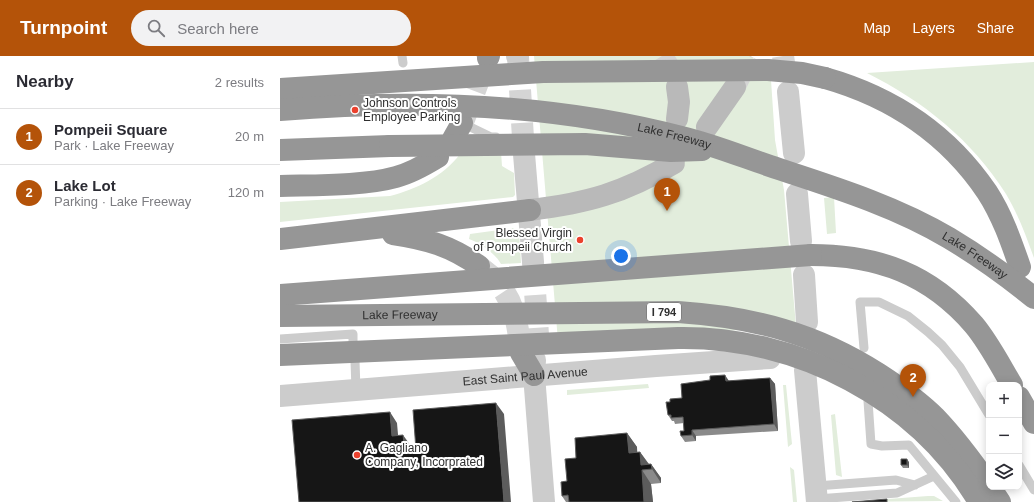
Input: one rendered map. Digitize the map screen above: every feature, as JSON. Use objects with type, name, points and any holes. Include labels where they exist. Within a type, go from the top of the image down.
[{"type":"highway","points":[[280,89],[543,72],[714,70],[768,70],[802,73],[845,83],[884,99],[914,118],[950,148],[970,170],[987,193],[1008,234],[1020,267]]},
{"type":"highway","name":"Lake Freeway","points":[[280,110],[397,104],[493,108],[596,119],[686,138],[834,187],[896,211],[948,237],[986,261],[1034,298]]},
{"type":"highway","points":[[280,150],[390,146],[570,144],[638,147],[671,151],[718,149]]},
{"type":"highway","points":[[280,186],[348,183],[395,177],[407,173],[438,157]]},
{"type":"highway","points":[[280,238],[530,210]]},
{"type":"highway","points":[[362,230],[407,236],[434,242],[458,252],[479,266]]},
{"type":"highway","points":[[280,295],[811,255],[856,257],[884,264],[920,280],[941,294],[975,326],[1010,382]]},
{"type":"highway","name":"Lake Freeway","points":[[280,316],[678,312],[708,314],[755,321],[816,340],[860,362],[899,387],[936,418],[965,452],[986,481]]},
{"type":"highway","points":[[280,355],[678,338],[717,340],[757,346],[798,357],[821,366],[862,386],[897,410],[915,425],[949,460],[979,502]]},
{"type":"highway","points":[[529,353],[534,375]]},
{"type":"highway","points":[[1022,402],[1034,423]]},
{"type":"highway","name":"Lake Freeway","points":[[992,490],[1000,502]]},
{"type":"main road","points":[[677,87],[679,102],[677,120]]},
{"type":"main road","points":[[707,127],[735,87]]},
{"type":"main road","points":[[530,210],[575,204],[606,196],[663,168]]},
{"type":"street","points":[[788,92],[794,153]]},
{"type":"street","points":[[524,145],[533,262]]},
{"type":"street","points":[[797,194],[801,241]]},
{"type":"street","points":[[804,274],[807,322]]},
{"type":"street","name":"East Saint Paul Avenue","points":[[280,396],[534,375],[770,358]]},
{"type":"street","points":[[806,370],[817,496]]},
{"type":"street","points":[[534,375],[544,502]]},
{"type":"lane","points":[[458,131],[524,145]]},
{"type":"lane","points":[[864,348],[860,302],[879,302],[908,316],[928,332],[951,356],[986,410]]},
{"type":"lane","points":[[280,339],[353,334],[353,342]]},
{"type":"lane","points":[[354,361],[356,390]]},
{"type":"lane","points":[[868,401],[871,444],[882,446],[909,445],[956,502]]},
{"type":"lane","points":[[1022,470],[1034,490]]},
{"type":"lane","points":[[817,496],[897,493],[934,476]]},
{"type":"green space","points":[[534,56],[751,56],[771,80],[775,140],[784,190],[796,326],[560,343],[558,341]]},
{"type":"green space","points":[[1034,62],[1034,258],[1022,225],[1006,194],[993,174],[978,156],[962,139],[927,109],[888,84],[867,73]]},
{"type":"green space","points":[[501,152],[502,166],[514,173],[515,195],[513,197],[280,222],[280,202],[390,196],[410,190],[437,176],[460,154]]},
{"type":"green space","points":[[834,197],[836,233],[827,234],[824,198]]},
{"type":"green space","points":[[513,228],[519,232],[521,263],[501,264],[487,249],[469,239],[470,234]]},
{"type":"green space","points":[[648,384],[649,388],[567,395],[567,390]]},
{"type":"green space","points":[[783,385],[786,385],[792,444],[788,447]]},
{"type":"green space","points":[[835,414],[842,477],[836,475],[831,415]]},
{"type":"green space","points":[[790,467],[794,470],[797,502],[793,502]]},
{"type":"green space","points":[[934,496],[943,501],[849,502]]},
{"type":"building","points":[[725,375],[726,381],[770,378],[774,424],[692,430],[692,435],[681,436],[680,431],[684,431],[683,417],[671,418],[671,415],[668,415],[666,402],[670,402],[670,399],[682,398],[681,384],[710,380],[710,376]]},
{"type":"building","name":"A. Gagliano Company, Incorprated","points":[[496,403],[504,502],[299,502],[292,420],[390,412],[392,436],[403,435],[405,451],[410,451],[416,450],[413,410]]},
{"type":"building","points":[[627,433],[629,453],[640,452],[641,465],[651,464],[652,469],[642,470],[644,502],[569,502],[568,495],[562,496],[561,482],[567,481],[565,459],[576,458],[575,438]]},
{"type":"building","points":[[901,459],[907,459],[907,465],[901,465]]},
{"type":"building","points":[[887,499],[887,502],[852,502]]},
{"type":"tunnel","points":[[662,56],[670,69],[677,86]]},
{"type":"tunnel","points":[[735,86],[750,56]]},
{"type":"tunnel","points":[[783,56],[788,89]]},
{"type":"tunnel","points":[[518,57],[524,154]]},
{"type":"tunnel","points":[[463,122],[487,59]]},
{"type":"tunnel","points":[[533,262],[538,335],[536,353]]},
{"type":"tunnel","points":[[481,268],[500,286],[512,306],[518,328],[521,353]]},
{"type":"place","name":"Johnson Controls Employee Parking","points":[[355,110]]},
{"type":"place","name":"Pompeii Square","points":[[667,211]]},
{"type":"place","name":"Blessed Virgin of Pompeii Church","points":[[580,240]]},
{"type":"place","name":"Lake Lot","points":[[913,397]]},
{"type":"place","name":"A. Gagliano Company, Incorprated","points":[[357,455]]}]
